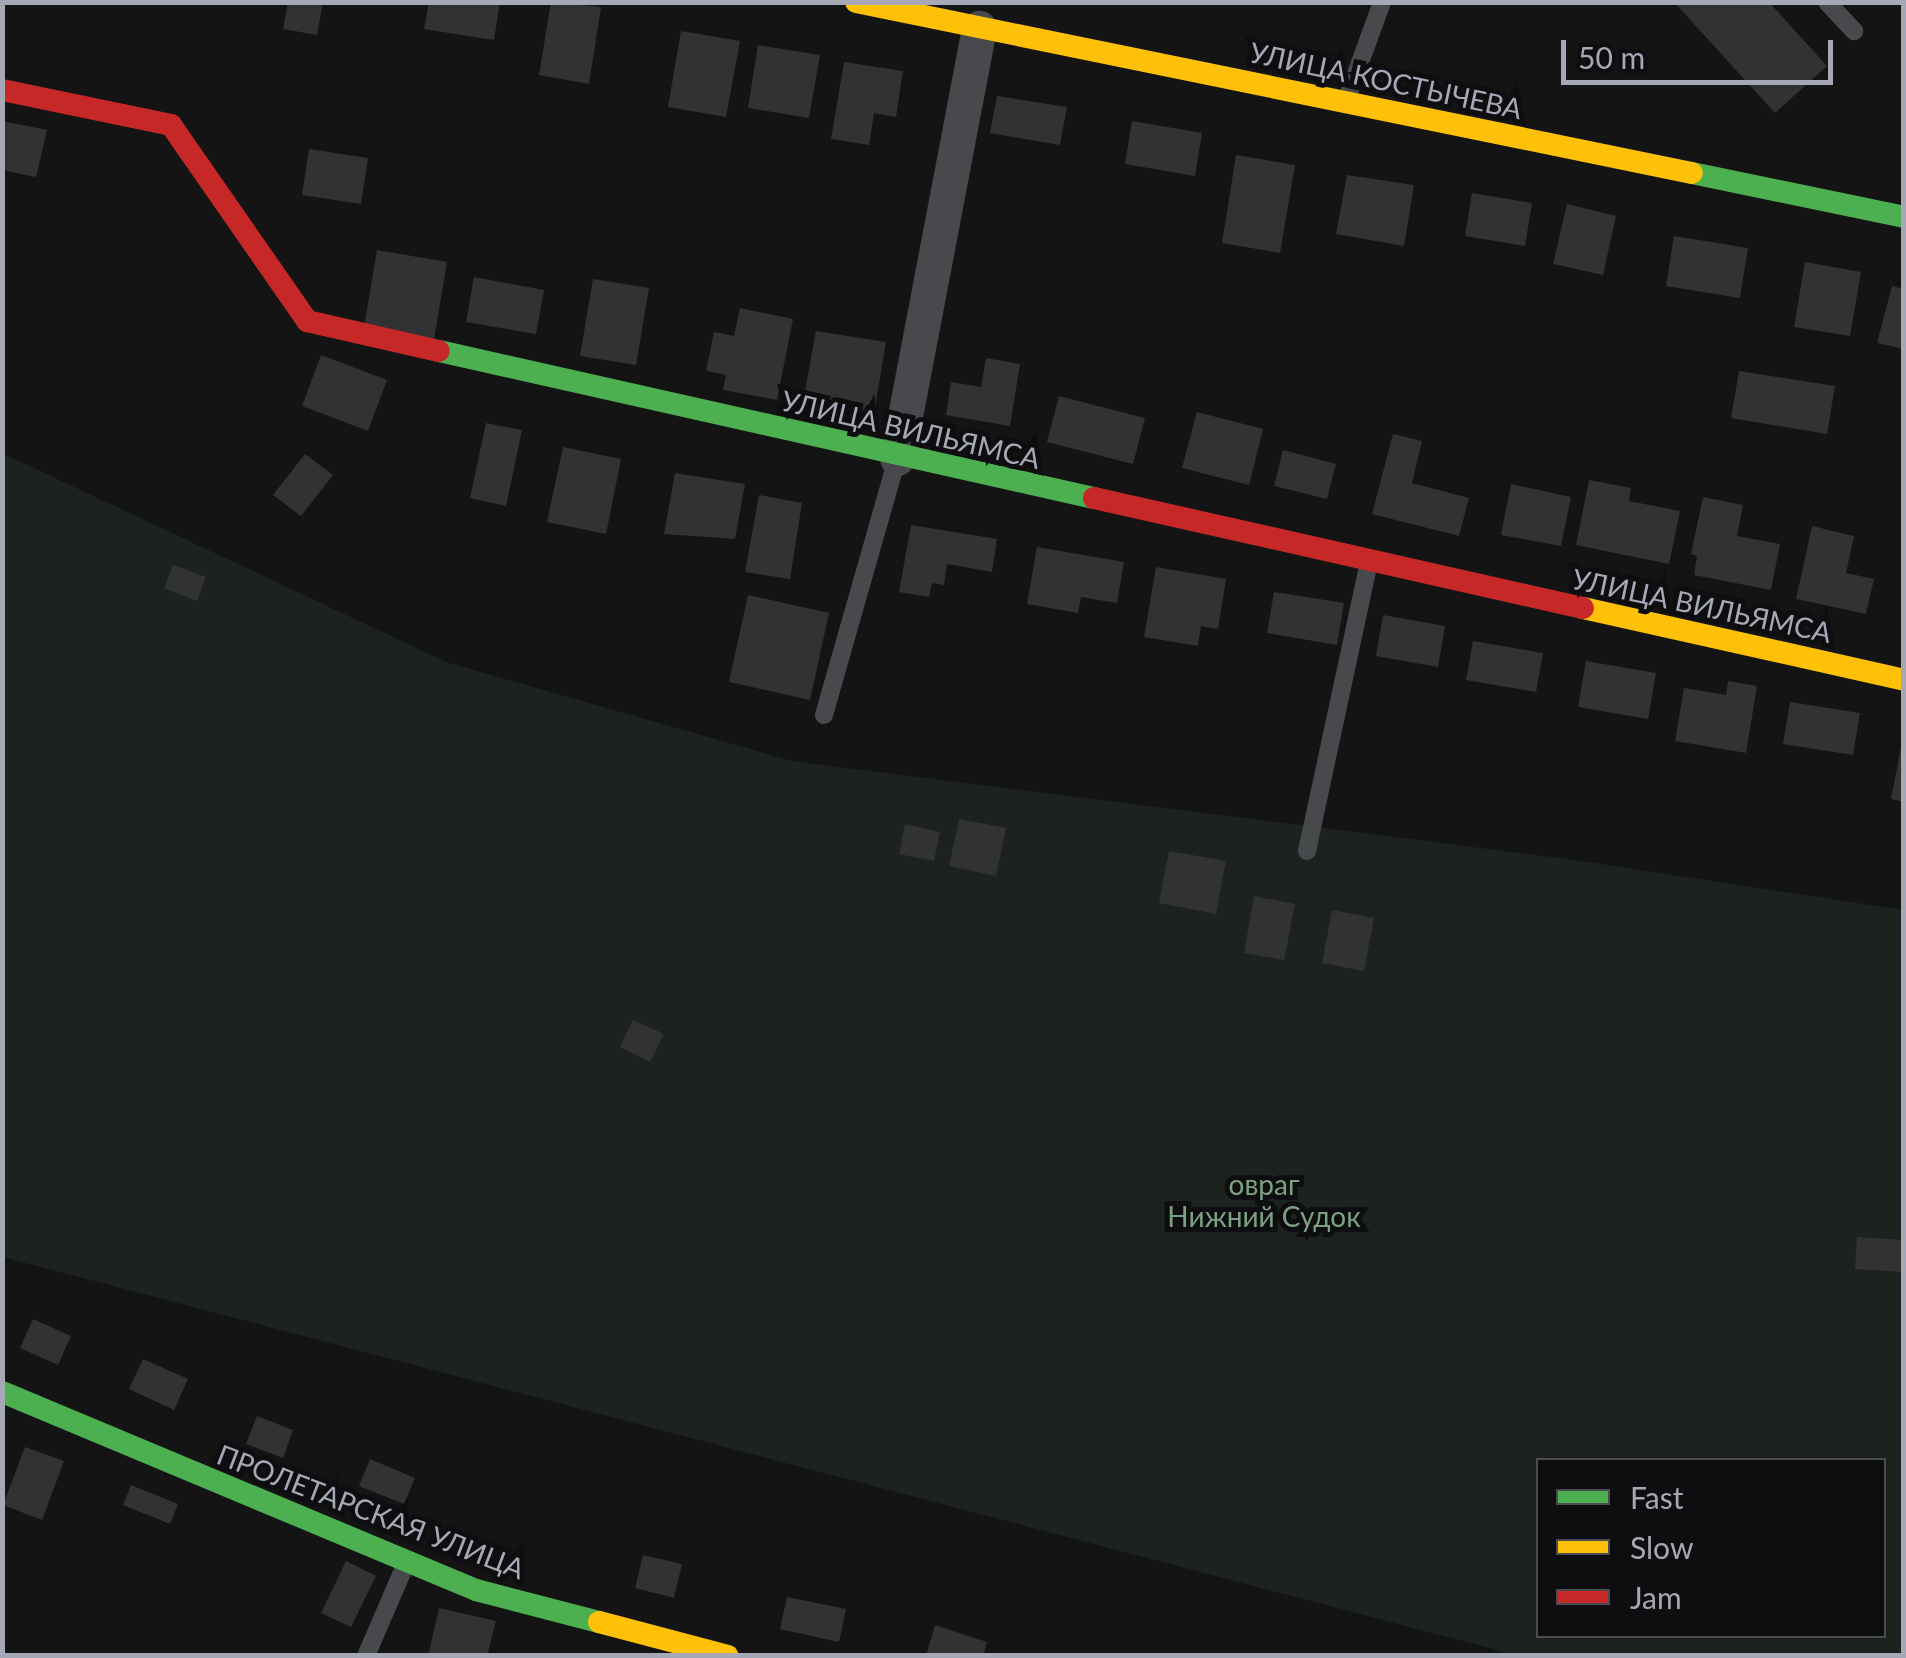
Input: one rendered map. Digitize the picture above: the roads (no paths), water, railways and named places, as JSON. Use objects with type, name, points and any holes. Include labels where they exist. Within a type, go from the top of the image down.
[{"type":"street","name":"УЛИЦА КОСТЫЧЕВА","points":[[856,2],[1904,218]]},
{"type":"street","points":[[897,458],[979,28]]},
{"type":"street","name":"УЛИЦА ВИЛЬЯМСА","points":[[2,90],[171,125],[308,321],[897,458],[1904,680]]},
{"type":"street","name":"ПРОЛЕТАРСКАЯ УЛИЦА","points":[[2,1392],[476,1590],[728,1656]]},
{"type":"lane","points":[[1346,102],[1382,2]]},
{"type":"lane","points":[[1827,2],[1854,31]]},
{"type":"lane","points":[[824,715],[897,458]]},
{"type":"lane","points":[[1306,851],[1369,562]]},
{"type":"lane","points":[[366,1656],[406,1563]]},
{"type":"park label","name":"овраг Нижний Судок","points":[[1264,1200]]}]
